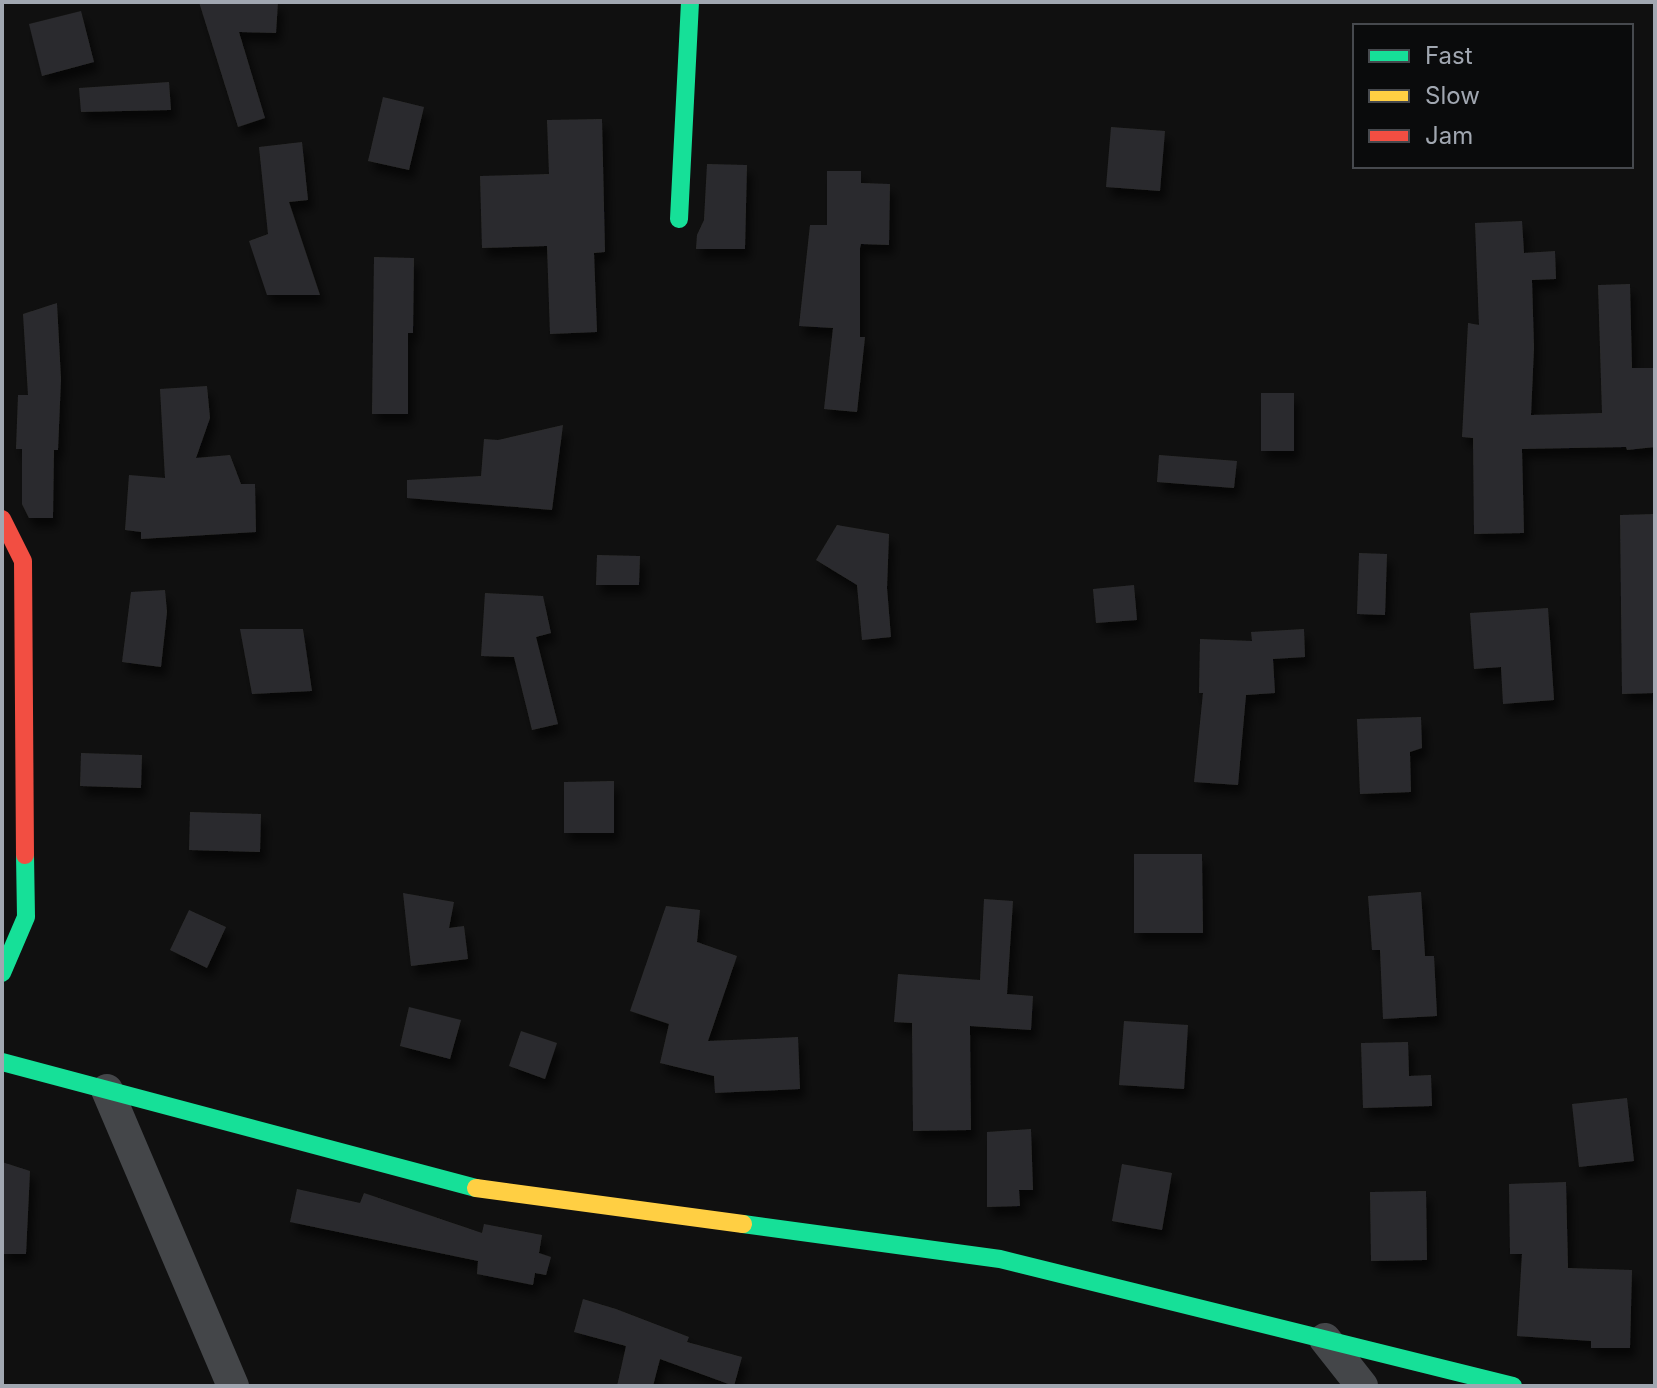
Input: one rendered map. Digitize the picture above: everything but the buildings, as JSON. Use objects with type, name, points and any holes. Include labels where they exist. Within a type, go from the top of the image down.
[{"type":"street","points":[[679,219],[690,2]]},
{"type":"street","points":[[2,519],[23,561],[26,902],[26,917],[2,973]]},
{"type":"street","points":[[2,1062],[471,1187],[1000,1259],[1513,1386]]},
{"type":"street","points":[[107,1090],[233,1386]]},
{"type":"street","points":[[1325,1339],[1362,1386]]},
{"type":"traffic: fast","points":[[679,219],[690,2]]},
{"type":"traffic: fast","points":[[2,973],[26,917],[25,855]]},
{"type":"traffic: fast","points":[[2,1062],[476,1188]]},
{"type":"traffic: fast","points":[[743,1224],[1000,1259],[1513,1386]]},
{"type":"traffic: slow","points":[[476,1188],[743,1224]]},
{"type":"traffic: jam","points":[[2,519],[23,561],[25,855]]}]
